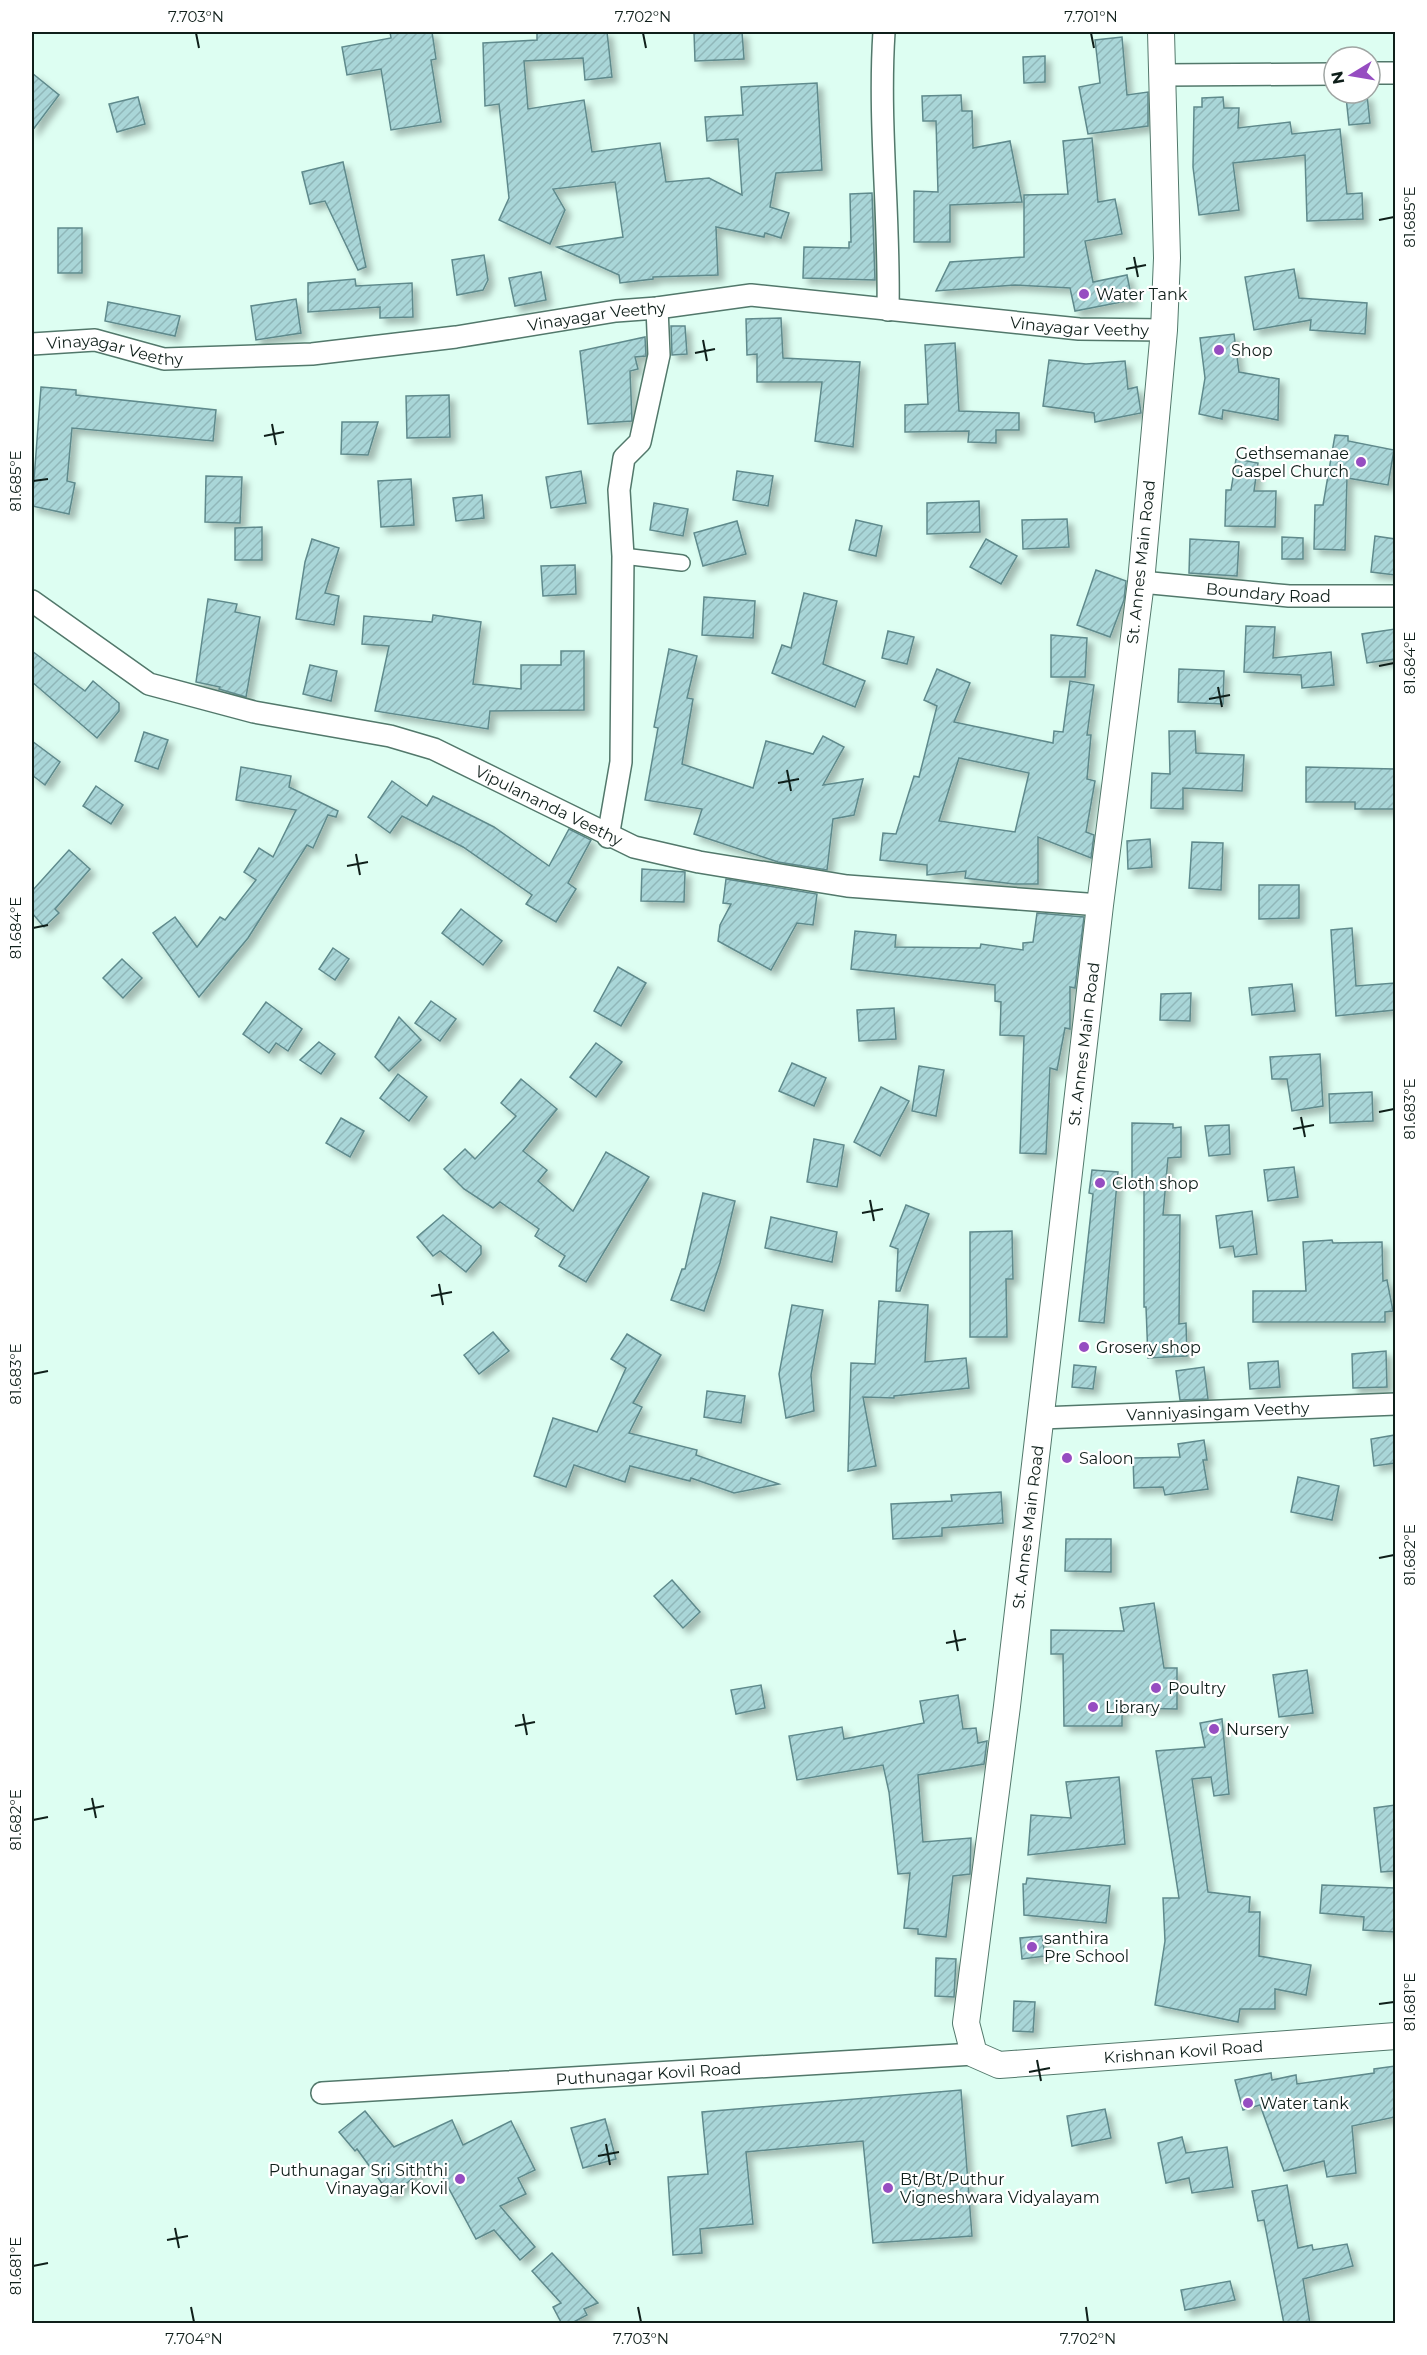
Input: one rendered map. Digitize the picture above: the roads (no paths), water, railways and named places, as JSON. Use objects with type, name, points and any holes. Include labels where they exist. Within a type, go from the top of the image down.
[{"type":"street","points":[[884,32],[882,66],[890,247],[888,310]]},
{"type":"street","name":"St. Annes Main Road","points":[[974,2054],[966,2023],[1007,1706],[1100,905],[1141,582],[1164,330],[1167,258],[1164,75],[1161,32]]},
{"type":"street","points":[[1164,75],[1322,74]]},
{"type":"street","name":"Vinayagar Veethy","points":[[32,344],[95,340],[164,359],[312,354],[456,337],[616,311],[657,308],[751,295],[1079,329],[1164,330]]},
{"type":"street","points":[[608,837],[621,762],[623,556],[620,490],[624,458],[640,442],[659,355],[657,308]]},
{"type":"street","points":[[623,556],[682,563]]},
{"type":"street","name":"Boundary Road","points":[[1141,582],[1289,596],[1395,596]]},
{"type":"street","name":"Vipulananda Veethy","points":[[32,601],[149,684],[254,712],[390,736],[434,749],[496,777],[608,837],[634,847],[699,862],[847,886],[1100,905]]},
{"type":"street","name":"Vanniyasingam Veethy","points":[[1041,1418],[1395,1404]]},
{"type":"street","name":"Krishnan Kovil Road","points":[[974,2054],[999,2065],[1395,2036]]},
{"type":"street","name":"Puthunagar Kovil Road","points":[[322,2092],[974,2054]]},
{"type":"place","name":"Water Tank","points":[[1084,294]]},
{"type":"place","name":"Shop","points":[[1219,350]]},
{"type":"place","name":"Gethsemanae Gaspel Church","points":[[1361,462]]},
{"type":"place","name":"Cloth shop","points":[[1100,1183]]},
{"type":"place","name":"Grosery shop","points":[[1084,1347]]},
{"type":"place","name":"Saloon","points":[[1067,1458]]},
{"type":"place","name":"Poultry","points":[[1156,1688]]},
{"type":"place","name":"Library","points":[[1093,1707]]},
{"type":"place","name":"Nursery","points":[[1214,1729]]},
{"type":"place","name":"santhira Pre School","points":[[1032,1947]]},
{"type":"place","name":"Water tank","points":[[1248,2103]]},
{"type":"place","name":"Puthunagar Sri Siththi Vinayagar Kovil","points":[[460,2179]]},
{"type":"place","name":"Bt/Bt/Puthur Vigneshwara Vidyalayam","points":[[888,2188]]}]
